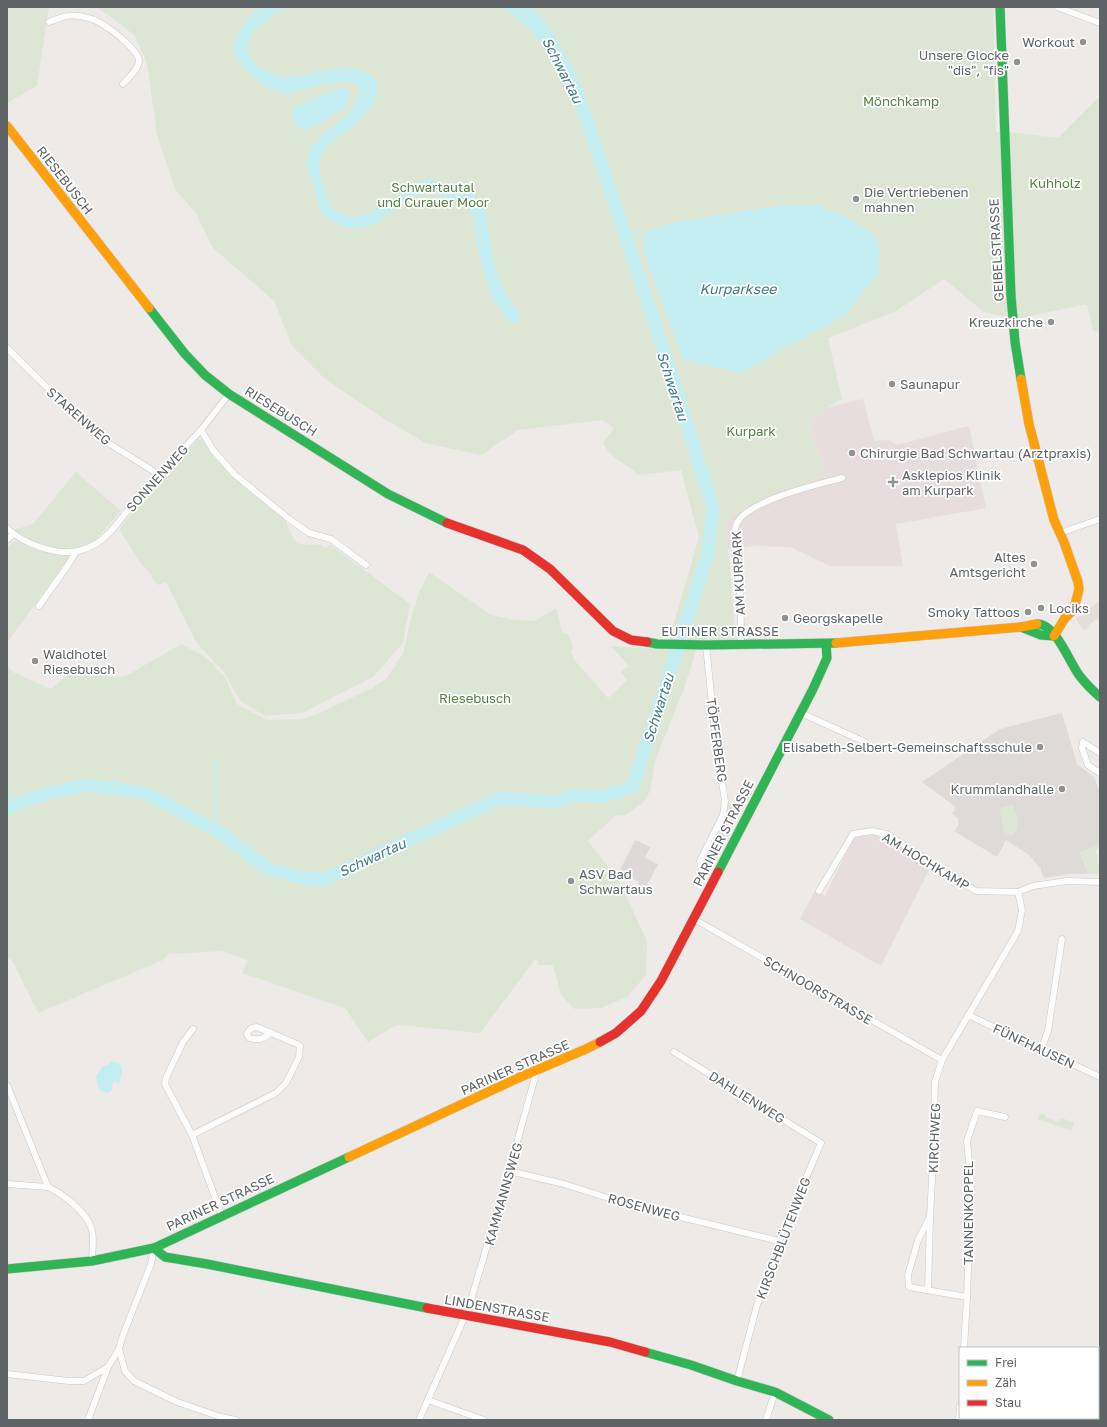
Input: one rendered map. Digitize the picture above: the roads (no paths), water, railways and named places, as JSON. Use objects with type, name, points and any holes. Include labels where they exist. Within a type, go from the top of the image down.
[{"type":"street","name":"GEIBELSTRASSE","points":[[1000,7],[1014,335],[1029,424],[1053,518],[1073,567],[1079,589],[1072,611],[1065,618],[1054,636]]},
{"type":"street","points":[[1057,7],[1100,23]]},
{"type":"street","points":[[49,22],[70,15],[81,16],[96,21],[109,28],[120,37],[138,54],[139,61],[134,72],[123,84]]},
{"type":"street","name":"RIESEBUSCH","points":[[7,126],[185,354],[205,374],[229,394],[388,494],[442,521],[523,550],[550,569],[613,631]]},
{"type":"street","name":"STARENWEG","points":[[7,348],[82,422],[110,444],[158,474]]},
{"type":"street","name":"SONNENWEG","points":[[7,528],[24,541],[40,547],[58,551],[76,552],[95,545],[104,539],[158,474],[201,430],[229,394]]},
{"type":"street","points":[[201,430],[213,450],[234,474],[289,519],[309,532],[331,539],[366,565]]},
{"type":"street","name":"AM KURPARK","points":[[741,644],[740,595],[735,550],[736,523],[751,508],[792,492],[842,478]]},
{"type":"street","points":[[1060,533],[1100,519]]},
{"type":"street","points":[[7,540],[13,534]]},
{"type":"street","points":[[39,606],[76,552]]},
{"type":"street","name":"EUTINER STRASSE","points":[[613,631],[631,640],[644,643],[689,645],[826,644],[1021,628],[1041,635],[1054,636]]},
{"type":"street","points":[[1054,636],[1064,649],[1079,675],[1091,690],[1100,697]]},
{"type":"street","name":"PARINER STRASSE","points":[[7,1269],[92,1261],[154,1248],[537,1070],[586,1049],[616,1033],[641,1010],[661,981],[814,689],[827,658],[826,644]]},
{"type":"street","name":"TÖPFERBERG","points":[[706,645],[716,743],[726,801],[723,815],[700,861],[702,870],[706,876]]},
{"type":"street","points":[[801,713],[865,742]]},
{"type":"street","points":[[1100,753],[1083,742],[1082,748],[1088,765],[1100,773]]},
{"type":"street","name":"AM HOCHKAMP","points":[[819,891],[853,834],[872,831],[886,834],[976,890],[1018,892],[1033,886],[1067,881],[1100,882]]},
{"type":"street","points":[[942,1060],[1018,931],[1022,910],[1018,892]]},
{"type":"street","name":"SCHNOORSTRASSE","points":[[694,919],[942,1060]]},
{"type":"street","points":[[1041,1050],[1048,1031],[1062,939]]},
{"type":"street","name":"FÜNFHAUSEN","points":[[968,1015],[1100,1077]]},
{"type":"street","points":[[193,1029],[183,1042],[166,1078],[165,1084],[192,1135],[222,1216]]},
{"type":"street","points":[[192,1135],[261,1102],[276,1093],[286,1083],[299,1056],[300,1046],[271,1033]]},
{"type":"street","name":"DAHLIENWEG","points":[[674,1052],[821,1143]]},
{"type":"street","name":"KIRCHWEG","points":[[928,1290],[935,1082],[942,1060]]},
{"type":"street","name":"KAMMANNSWEG","points":[[419,1420],[469,1307],[509,1172],[537,1070]]},
{"type":"street","points":[[7,1085],[48,1187]]},
{"type":"street","name":"TANNENKOPPEL","points":[[967,1297],[971,1182],[967,1141],[977,1111],[1005,1117]]},
{"type":"street","name":"KIRSCHBLÜTENWEG","points":[[737,1381],[757,1305],[779,1241],[821,1143]]},
{"type":"street","name":"ROSENWEG","points":[[509,1172],[564,1184],[627,1204],[779,1241]]},
{"type":"street","points":[[7,1184],[48,1187],[62,1195],[88,1220],[93,1236],[92,1261]]},
{"type":"street","name":"KIRCHWEG","points":[[930,1217],[918,1240],[908,1275],[909,1287],[967,1297]]},
{"type":"street","points":[[88,1420],[108,1367],[119,1349],[122,1335],[151,1264],[154,1248]]},
{"type":"street","name":"LINDENSTRASSE","points":[[154,1248],[165,1257],[207,1264],[465,1316],[610,1342],[691,1365],[775,1392],[829,1420]]},
{"type":"street","points":[[964,1347],[967,1297]]},
{"type":"street","points":[[119,1349],[125,1371],[134,1381],[176,1402],[221,1417],[236,1420]]},
{"type":"street","points":[[7,1374],[69,1381],[84,1381],[108,1367]]},
{"type":"street","points":[[766,1420],[775,1392]]},
{"type":"street","points":[[428,1400],[484,1420]]},
{"type":"water","points":[[263,7],[291,7],[271,16],[252,33],[248,41],[247,48],[249,55],[254,62],[262,68],[273,74],[298,76],[341,68],[354,68],[365,72],[377,83],[377,96],[373,105],[354,125],[327,147],[320,158],[320,176],[331,205],[338,212],[344,215],[352,217],[360,216],[368,214],[385,205],[414,186],[429,186],[376,223],[368,226],[354,229],[345,228],[327,218],[321,212],[308,170],[307,163],[309,152],[315,142],[324,133],[353,108],[358,98],[359,86],[352,81],[324,84],[286,94],[269,89],[250,74],[236,59],[233,47],[244,24],[253,13]]},
{"type":"water","points":[[502,7],[528,7],[534,10],[551,29],[577,75],[577,91],[530,30]]},
{"type":"water","points":[[344,88],[349,91],[350,96],[346,107],[320,123],[305,130],[298,127],[291,116],[293,108],[335,89]]},
{"type":"water","name":"Kurparksee","points":[[784,205],[819,206],[847,217],[866,229],[878,240],[880,255],[878,274],[845,315],[741,373],[683,359],[643,250],[645,239],[636,235],[624,234],[624,232],[635,232],[646,237],[647,231],[677,222]]},
{"type":"water","points":[[113,1061],[120,1064],[122,1071],[119,1084],[115,1081],[112,1084],[112,1090],[107,1093],[101,1091],[97,1083],[96,1076],[103,1066]]},
{"type":"waterway","name":"Schwartau","points":[[7,809],[30,799],[64,789],[89,785],[150,795],[216,830],[269,869],[297,877],[323,880],[500,798],[555,802],[573,795],[602,797],[633,786],[707,557],[713,508],[668,364],[577,91],[569,76]]},
{"type":"waterway","points":[[412,191],[429,186],[468,197],[479,212],[486,256],[496,291],[513,316]]},
{"type":"waterway","points":[[216,759],[216,830]]},
{"type":"waterway","points":[[7,785],[15,806]]},
{"type":"railway","points":[[1087,7],[1100,12]]},
{"type":"place","name":"Workout","points":[[1083,42]]},
{"type":"place","name":"Unsere Glocke \"dis\", \"fis\"","points":[[1017,62]]},
{"type":"place","name":"Die Vertriebenen mahnen","points":[[856,199]]},
{"type":"place","name":"Kreuzkirche","points":[[1051,322]]},
{"type":"place","name":"Saunapur","points":[[892,384]]},
{"type":"place","name":"Chirurgie Bad Schwartau (Arztpraxis)","points":[[852,453]]},
{"type":"place","name":"Asklepios Klinik am Kurpark","points":[[893,482]]},
{"type":"place","name":"Altes Amtsgericht","points":[[1034,564]]},
{"type":"place","name":"Lociks","points":[[1041,608]]},
{"type":"place","name":"Smoky Tattoos","points":[[1028,612]]},
{"type":"place","name":"Georgskapelle","points":[[785,618]]},
{"type":"place","name":"Waldhotel Riesebusch","points":[[35,661]]},
{"type":"place","name":"Elisabeth-Selbert-Gemeinschaftsschule","points":[[1040,747]]},
{"type":"place","name":"Krummlandhalle","points":[[1062,789]]},
{"type":"place","name":"ASV Bad Schwartaus","points":[[571,881]]},
{"type":"park label","name":"Mönchkamp","points":[[901,101]]},
{"type":"park label","name":"Kuhholz","points":[[1055,183]]},
{"type":"park label","name":"Schwartautal und Curauer Moor","points":[[433,194]]},
{"type":"park label","name":"Kurpark","points":[[751,431]]},
{"type":"park label","name":"Riesebusch","points":[[475,698]]}]
